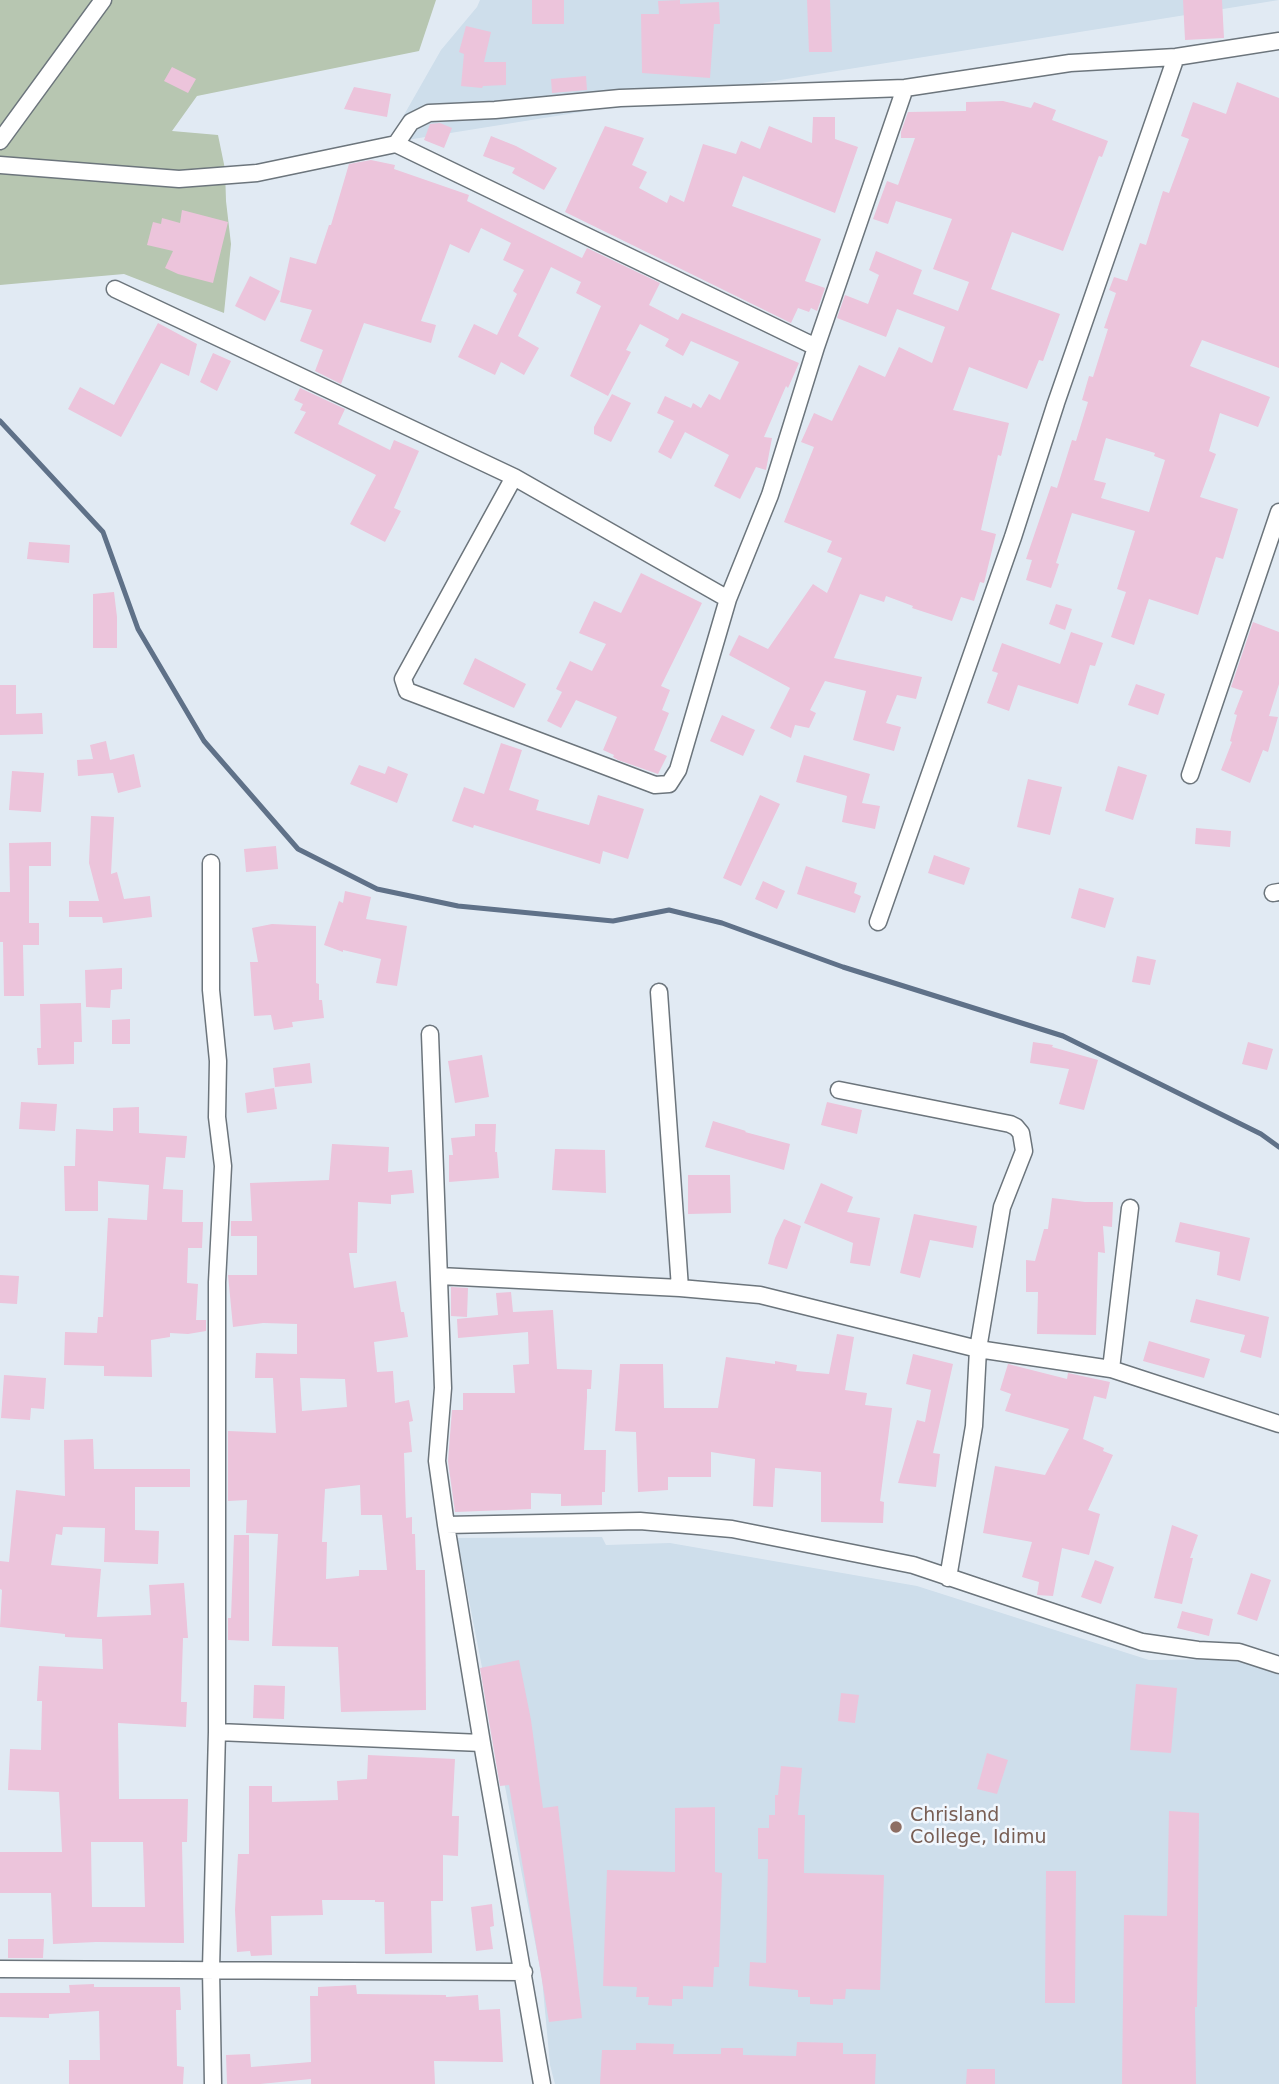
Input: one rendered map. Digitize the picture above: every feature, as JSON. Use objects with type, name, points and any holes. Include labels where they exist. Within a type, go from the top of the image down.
[{"type":"street","points":[[0,141],[103,0]]},
{"type":"street","points":[[396,144],[411,122],[429,113],[620,99],[905,88],[1070,63],[1177,57],[1279,41]]},
{"type":"street","points":[[878,922],[1177,57]]},
{"type":"street","points":[[514,477],[403,679],[407,691],[655,785],[669,784],[678,770],[728,599],[770,495],[816,346],[905,88]]},
{"type":"street","points":[[0,165],[179,180],[257,173],[396,144],[816,346]]},
{"type":"street","points":[[115,289],[514,477],[728,599]]},
{"type":"street","points":[[1190,775],[1279,512]]},
{"type":"street","points":[[211,863],[211,990],[218,1062],[217,1117],[222,1166],[217,1282],[216,1732],[211,1969],[214,2084]]},
{"type":"street","points":[[659,992],[680,1287]]},
{"type":"street","points":[[429,1034],[443,1388],[437,1461],[482,1743],[542,2084]]},
{"type":"street","points":[[839,1090],[1010,1124],[1021,1133],[1024,1150],[1002,1208],[978,1349],[974,1426],[948,1578]]},
{"type":"street","points":[[1111,1369],[1130,1208]]},
{"type":"street","points":[[439,1276],[680,1287],[760,1295],[978,1349],[1111,1369],[1279,1424]]},
{"type":"street","points":[[446,1525],[640,1521],[732,1529],[913,1565],[1142,1642],[1198,1650],[1239,1652],[1279,1665]]},
{"type":"street","points":[[216,1732],[482,1743]]},
{"type":"street","points":[[0,1969],[524,1972]]},
{"type":"shaded area","points":[[480,0],[1279,0],[388,143],[441,50]]},
{"type":"shaded area","name":"Chrisland College, Idimu","points":[[602,1537],[606,1545],[670,1543],[917,1586],[1149,1660],[1250,1659],[1279,1675],[1279,2084],[555,2084],[550,2065],[542,1978],[457,1538]]},
{"type":"green space","points":[[0,0],[436,0],[419,51],[197,96],[172,131],[218,135],[225,169],[231,244],[224,313],[124,274],[0,285]]},
{"type":"building","points":[[532,0],[564,0],[564,24],[532,24]]},
{"type":"building","points":[[680,0],[680,4],[719,2],[720,24],[714,24],[710,78],[642,73],[641,14],[659,14],[658,1]]},
{"type":"building","points":[[807,0],[830,0],[832,52],[809,52]]},
{"type":"building","points":[[1183,0],[1222,0],[1224,38],[1185,40]]},
{"type":"building","points":[[466,26],[491,32],[484,62],[506,62],[506,85],[482,88],[461,86],[464,54],[459,52]]},
{"type":"building","points":[[172,67],[196,79],[188,93],[164,81]]},
{"type":"building","points":[[586,76],[587,90],[552,93],[551,79]]},
{"type":"building","points":[[1237,82],[1279,98],[1279,368],[1202,340],[1190,366],[1270,397],[1258,427],[1220,413],[1209,451],[1216,454],[1200,497],[1238,509],[1223,559],[1216,557],[1198,615],[1149,599],[1134,645],[1111,637],[1126,592],[1117,589],[1135,531],[1072,513],[1051,588],[1026,580],[1032,560],[1026,559],[1051,486],[1057,488],[1072,440],[1076,441],[1088,402],[1082,400],[1089,376],[1093,377],[1108,329],[1104,328],[1116,293],[1109,290],[1114,277],[1127,281],[1140,243],[1146,245],[1163,191],[1169,193],[1189,139],[1181,136],[1193,102],[1226,114]],"holes":[[[1106,438],[1155,453],[1154,456],[1165,460],[1149,512],[1101,498],[1106,483],[1094,480]]]},
{"type":"building","points":[[354,87],[391,94],[387,117],[344,109]]},
{"type":"building","points":[[1003,101],[1031,108],[1034,102],[1056,110],[1052,120],[1108,141],[1102,157],[1099,156],[1063,251],[1012,232],[991,289],[1060,314],[1043,361],[1039,360],[1027,389],[969,367],[953,410],[1009,423],[1001,456],[998,455],[981,530],[996,534],[984,583],[980,582],[974,601],[961,597],[952,621],[886,596],[884,602],[860,594],[834,658],[922,677],[916,699],[897,695],[886,723],[901,727],[894,751],[853,740],[866,691],[825,681],[810,710],[816,713],[809,728],[795,725],[791,738],[770,728],[790,688],[729,655],[739,635],[768,649],[813,584],[827,593],[842,558],[827,552],[832,541],[784,522],[814,447],[801,442],[814,413],[832,421],[859,365],[885,377],[899,347],[932,363],[945,327],[897,309],[886,337],[837,318],[845,295],[868,304],[879,275],[869,270],[876,251],[922,270],[913,294],[958,311],[969,282],[933,269],[952,219],[896,201],[888,224],[873,219],[887,181],[898,185],[915,138],[901,138],[908,112],[966,111],[966,102]]},
{"type":"building","points":[[813,117],[835,117],[835,139],[858,147],[835,213],[743,176],[732,206],[821,239],[805,281],[825,288],[817,311],[811,308],[809,312],[798,308],[791,323],[565,212],[605,126],[644,138],[632,165],[647,172],[639,188],[667,203],[670,195],[684,202],[703,144],[736,154],[741,141],[760,149],[769,126],[812,143]]},
{"type":"building","points":[[440,123],[452,128],[444,148],[424,140],[430,124]]},
{"type":"building","points":[[491,136],[557,168],[544,190],[512,173],[515,168],[483,156]]},
{"type":"building","points":[[371,160],[395,165],[394,169],[469,195],[467,201],[582,258],[587,248],[660,283],[649,305],[678,320],[682,313],[799,363],[764,437],[772,438],[766,470],[756,467],[740,499],[714,486],[729,455],[685,432],[671,459],[658,452],[674,421],[657,413],[665,396],[691,408],[693,403],[701,408],[709,394],[720,400],[739,362],[691,341],[683,356],[665,346],[669,339],[640,324],[626,350],[631,352],[608,396],[570,376],[601,306],[576,293],[581,282],[551,267],[518,336],[539,348],[524,375],[501,362],[495,375],[458,357],[474,324],[497,335],[517,294],[513,291],[524,270],[503,260],[511,243],[481,228],[469,253],[450,244],[421,321],[436,325],[431,343],[364,323],[341,384],[315,371],[323,350],[300,341],[312,310],[280,302],[290,257],[316,264],[349,164]]},
{"type":"building","points":[[182,210],[228,222],[213,283],[165,268],[173,251],[147,245],[153,222],[161,224],[162,218],[180,223]]},
{"type":"building","points":[[250,276],[280,291],[265,321],[235,306]]},
{"type":"building","points":[[158,323],[197,344],[189,376],[161,363],[121,437],[68,409],[80,387],[114,405]]},
{"type":"building","points":[[213,353],[231,361],[217,391],[200,382]]},
{"type":"building","points":[[300,388],[345,409],[338,424],[390,450],[394,440],[419,451],[394,508],[401,511],[385,542],[350,524],[376,475],[294,433],[306,412],[300,410],[303,404],[294,400]]},
{"type":"building","points":[[612,394],[631,403],[611,442],[594,434],[594,427]]},
{"type":"building","points":[[29,542],[70,545],[69,563],[27,559]]},
{"type":"building","points":[[641,573],[702,603],[661,686],[670,690],[662,710],[669,713],[654,750],[667,756],[658,774],[618,760],[603,750],[617,717],[576,700],[561,728],[547,721],[562,692],[556,689],[570,661],[592,671],[606,644],[579,633],[594,601],[621,613]]},
{"type":"building","points":[[114,592],[117,648],[93,648],[93,594]]},
{"type":"building","points":[[1056,604],[1072,609],[1065,630],[1049,624]]},
{"type":"building","points":[[1253,622],[1279,632],[1279,684],[1269,716],[1278,717],[1268,752],[1263,750],[1250,783],[1221,770],[1232,742],[1230,741],[1237,715],[1234,714],[1243,691],[1231,687]]},
{"type":"building","points":[[1071,632],[1103,643],[1095,666],[1090,665],[1078,704],[1018,685],[1009,711],[987,703],[998,673],[992,671],[1002,643],[1060,664]]},
{"type":"building","points":[[475,658],[526,684],[514,708],[463,684]]},
{"type":"building","points":[[1136,684],[1165,694],[1158,715],[1128,705]]},
{"type":"building","points":[[0,685],[16,685],[16,714],[42,713],[43,734],[0,735]]},
{"type":"building","points":[[722,715],[755,730],[743,756],[710,741]]},
{"type":"building","points":[[106,741],[110,760],[134,754],[141,787],[118,793],[113,773],[78,776],[77,760],[93,759],[90,745]]},
{"type":"building","points":[[501,743],[522,750],[509,790],[539,800],[536,810],[589,825],[598,795],[644,809],[628,859],[603,851],[600,864],[474,825],[473,828],[452,821],[464,787],[484,794]]},
{"type":"building","points":[[804,755],[870,774],[862,803],[880,806],[875,829],[842,822],[847,796],[796,782]]},
{"type":"building","points":[[359,765],[385,774],[388,766],[408,774],[397,803],[350,784]]},
{"type":"building","points":[[1118,766],[1147,775],[1133,820],[1105,811]]},
{"type":"building","points":[[12,771],[44,773],[41,812],[9,810]]},
{"type":"building","points":[[1028,779],[1062,787],[1050,835],[1017,827]]},
{"type":"building","points":[[760,795],[780,804],[741,886],[723,878]]},
{"type":"building","points":[[91,816],[114,817],[111,874],[117,872],[124,899],[150,896],[152,917],[103,923],[102,917],[69,917],[69,901],[99,901],[89,863]]},
{"type":"building","points":[[1196,828],[1231,831],[1230,847],[1195,844]]},
{"type":"building","points":[[51,842],[51,866],[29,866],[29,923],[39,923],[39,945],[23,945],[24,996],[4,996],[0,892],[10,892],[9,843]]},
{"type":"building","points":[[276,846],[278,869],[246,872],[244,849]]},
{"type":"building","points":[[934,855],[970,868],[964,885],[928,873]]},
{"type":"building","points":[[806,866],[857,883],[854,893],[861,896],[855,913],[797,894]]},
{"type":"building","points":[[763,881],[785,891],[777,909],[755,899]]},
{"type":"building","points":[[1079,888],[1114,898],[1105,928],[1071,918]]},
{"type":"building","points":[[345,891],[371,897],[366,919],[407,926],[397,986],[376,983],[381,959],[343,952],[324,945],[339,901],[343,903]]},
{"type":"building","points":[[272,924],[316,926],[316,983],[319,984],[319,1000],[322,1000],[324,1018],[292,1022],[293,1027],[274,1030],[271,1015],[254,1016],[250,962],[258,962],[252,928]]},
{"type":"building","points":[[1137,956],[1156,960],[1150,985],[1132,982]]},
{"type":"building","points":[[122,968],[122,989],[111,990],[110,1008],[86,1007],[85,970]]},
{"type":"building","points":[[81,1003],[82,1042],[74,1042],[74,1064],[38,1065],[37,1048],[41,1048],[40,1004]]},
{"type":"building","points":[[130,1019],[130,1044],[112,1044],[112,1020]]},
{"type":"building","points":[[1033,1042],[1053,1045],[1052,1047],[1098,1060],[1084,1110],[1059,1104],[1069,1069],[1030,1063]]},
{"type":"building","points":[[1248,1042],[1273,1049],[1267,1070],[1242,1064]]},
{"type":"building","points":[[482,1055],[489,1097],[455,1103],[448,1061]]},
{"type":"building","points":[[310,1063],[312,1083],[275,1087],[273,1068]]},
{"type":"building","points":[[274,1088],[277,1109],[247,1113],[245,1093]]},
{"type":"building","points":[[21,1102],[57,1104],[55,1131],[19,1129]]},
{"type":"building","points":[[827,1102],[862,1110],[857,1134],[821,1125]]},
{"type":"building","points":[[139,1107],[139,1133],[187,1136],[185,1158],[166,1157],[163,1189],[183,1190],[182,1222],[203,1222],[202,1248],[188,1248],[187,1283],[198,1284],[196,1320],[206,1320],[206,1331],[170,1333],[170,1337],[151,1340],[152,1377],[104,1376],[104,1366],[64,1365],[65,1332],[97,1333],[98,1317],[103,1317],[108,1218],[147,1220],[149,1185],[98,1181],[98,1211],[65,1211],[64,1166],[75,1166],[76,1129],[113,1131],[113,1108]]},
{"type":"building","points":[[713,1121],[790,1144],[784,1170],[705,1147]]},
{"type":"building","points":[[475,1124],[496,1124],[495,1152],[499,1178],[449,1182],[449,1155],[453,1155],[451,1138],[475,1136]]},
{"type":"building","points":[[332,1144],[389,1147],[388,1172],[412,1170],[414,1193],[391,1195],[391,1204],[358,1202],[357,1253],[349,1253],[354,1288],[396,1281],[401,1312],[404,1312],[408,1337],[374,1342],[377,1372],[393,1371],[395,1403],[409,1400],[413,1421],[409,1422],[412,1452],[404,1453],[406,1518],[412,1517],[416,1570],[425,1570],[426,1710],[341,1712],[338,1647],[272,1646],[278,1534],[246,1533],[247,1500],[228,1501],[228,1431],[276,1433],[273,1378],[255,1378],[256,1353],[297,1354],[297,1324],[263,1323],[233,1327],[228,1275],[257,1275],[257,1236],[231,1236],[231,1221],[252,1221],[250,1183],[329,1180]],"holes":[[[300,1378],[345,1379],[347,1407],[302,1411]],[[360,1485],[361,1515],[382,1515],[387,1570],[359,1570],[359,1576],[326,1579],[327,1542],[322,1542],[325,1489]]]},
{"type":"building","points":[[555,1149],[605,1150],[606,1193],[552,1190]]},
{"type":"building","points":[[688,1175],[730,1175],[731,1213],[688,1214]]},
{"type":"building","points":[[821,1183],[853,1197],[847,1212],[880,1218],[870,1266],[850,1263],[853,1243],[804,1223]]},
{"type":"building","points":[[1052,1198],[1113,1202],[1112,1227],[1103,1226],[1105,1253],[1098,1252],[1096,1335],[1037,1334],[1038,1292],[1026,1292],[1026,1260],[1035,1261],[1044,1229],[1048,1229]]},
{"type":"building","points":[[914,1214],[977,1226],[973,1248],[930,1240],[920,1278],[900,1273]]},
{"type":"building","points":[[784,1219],[801,1226],[787,1269],[768,1264],[775,1238]]},
{"type":"building","points":[[1180,1222],[1250,1238],[1240,1281],[1217,1275],[1220,1252],[1175,1242]]},
{"type":"building","points":[[0,1275],[19,1276],[17,1304],[0,1303]]},
{"type":"building","points":[[451,1287],[468,1288],[467,1317],[451,1316]]},
{"type":"building","points":[[511,1292],[513,1312],[553,1310],[557,1369],[592,1370],[591,1389],[587,1389],[584,1450],[606,1450],[602,1505],[561,1506],[561,1494],[531,1493],[531,1509],[455,1512],[448,1461],[452,1410],[463,1410],[463,1393],[515,1393],[513,1365],[529,1364],[528,1332],[458,1338],[457,1319],[498,1315],[496,1293]]},
{"type":"building","points":[[1196,1299],[1269,1317],[1261,1358],[1240,1352],[1245,1335],[1190,1322]]},
{"type":"building","points":[[837,1334],[854,1337],[845,1390],[867,1393],[865,1405],[892,1408],[880,1501],[884,1502],[883,1523],[821,1522],[821,1472],[775,1468],[773,1507],[753,1506],[755,1459],[711,1452],[711,1477],[668,1477],[668,1490],[638,1492],[636,1432],[615,1431],[620,1364],[663,1364],[664,1408],[718,1408],[726,1357],[775,1364],[775,1361],[797,1365],[796,1371],[829,1374]]},
{"type":"building","points":[[1149,1341],[1210,1359],[1204,1378],[1143,1361]]},
{"type":"building","points":[[913,1354],[953,1364],[933,1453],[940,1454],[936,1487],[898,1483],[917,1420],[925,1422],[931,1390],[906,1384]]},
{"type":"building","points":[[1008,1364],[1067,1379],[1068,1373],[1110,1382],[1106,1399],[1094,1396],[1083,1439],[1113,1455],[1088,1510],[1100,1514],[1089,1555],[1062,1548],[1053,1596],[1037,1595],[1039,1582],[1022,1577],[1032,1542],[983,1533],[995,1466],[1045,1475],[1069,1429],[1005,1411],[1011,1394],[1000,1390]]},
{"type":"building","points":[[4,1375],[46,1378],[44,1409],[31,1408],[30,1420],[1,1418]]},
{"type":"building","points":[[93,1439],[94,1469],[190,1469],[190,1487],[135,1487],[135,1530],[159,1531],[158,1564],[104,1562],[105,1528],[63,1527],[62,1535],[56,1534],[51,1565],[101,1569],[97,1617],[151,1615],[149,1585],[184,1583],[188,1638],[183,1638],[181,1702],[187,1702],[186,1727],[118,1723],[119,1799],[188,1799],[187,1842],[182,1842],[184,1943],[53,1944],[51,1893],[0,1893],[0,1852],[62,1852],[59,1792],[8,1790],[10,1749],[41,1750],[42,1701],[37,1701],[39,1666],[103,1669],[102,1639],[65,1637],[65,1634],[0,1627],[0,1561],[9,1562],[16,1490],[65,1496],[64,1440]],"holes":[[[91,1842],[143,1842],[145,1907],[92,1907]]]},
{"type":"building","points":[[1172,1525],[1198,1535],[1190,1558],[1193,1558],[1182,1604],[1154,1598]]},
{"type":"building","points":[[234,1535],[249,1535],[249,1641],[228,1640]]},
{"type":"building","points":[[1095,1560],[1114,1567],[1101,1604],[1081,1597]]},
{"type":"building","points":[[1251,1573],[1271,1580],[1257,1621],[1237,1614]]},
{"type":"building","points":[[1182,1611],[1213,1619],[1209,1636],[1177,1628]]},
{"type":"building","points":[[519,1660],[531,1720],[543,1808],[558,1806],[582,2018],[549,2022],[509,1785],[500,1786],[480,1668]]},
{"type":"building","points":[[1136,1684],[1177,1688],[1171,1753],[1130,1750]]},
{"type":"building","points":[[254,1685],[285,1686],[284,1719],[253,1718]]},
{"type":"building","points":[[841,1693],[859,1695],[855,1723],[838,1721]]},
{"type":"building","points":[[987,1753],[1008,1760],[997,1794],[977,1789]]},
{"type":"building","points":[[368,1755],[455,1759],[452,1816],[459,1816],[458,1856],[443,1855],[443,1901],[431,1901],[432,1953],[385,1954],[384,1902],[375,1900],[322,1900],[323,1915],[271,1916],[272,1955],[251,1956],[250,1951],[237,1952],[235,1910],[238,1854],[249,1854],[249,1786],[272,1786],[272,1802],[338,1800],[337,1781],[367,1779]]},
{"type":"building","points":[[781,1766],[802,1768],[798,1815],[805,1815],[804,1873],[884,1875],[880,1990],[846,1989],[845,1999],[833,1999],[833,2005],[810,2004],[810,1997],[798,1997],[798,1990],[749,1986],[750,1962],[766,1963],[768,1859],[758,1859],[758,1828],[769,1828],[769,1815],[775,1815],[775,1795],[778,1795]]},
{"type":"building","points":[[715,1807],[715,1872],[722,1873],[719,1967],[714,1967],[713,1987],[683,1986],[683,1999],[672,1999],[672,2006],[648,2005],[649,1997],[636,1997],[637,1987],[603,1986],[607,1870],[675,1872],[675,1808]]},
{"type":"building","points":[[1169,1811],[1199,1813],[1196,2084],[1122,2084],[1124,1915],[1167,1916]]},
{"type":"building","points":[[1046,1871],[1076,1871],[1075,2003],[1045,2003]]},
{"type":"building","points":[[492,1904],[494,1926],[490,1927],[493,1949],[476,1951],[471,1907]]},
{"type":"building","points":[[8,1939],[44,1939],[43,1958],[8,1958]]},
{"type":"building","points":[[94,1984],[94,1987],[180,1987],[181,2010],[176,2010],[177,2066],[184,2067],[183,2084],[69,2084],[69,2060],[100,2060],[99,2011],[49,2014],[49,2018],[0,2017],[0,1993],[70,1993],[69,1985]]},
{"type":"building","points":[[356,1985],[357,1994],[446,1997],[478,1995],[479,2010],[500,2009],[503,2062],[434,2061],[435,2084],[311,2084],[311,2079],[227,2084],[226,2055],[250,2054],[251,2067],[311,2062],[310,1996],[318,1996],[318,1987]]},
{"type":"building","points":[[797,2042],[843,2043],[843,2054],[876,2054],[875,2084],[600,2084],[602,2050],[636,2050],[636,2043],[674,2044],[673,2054],[721,2054],[721,2048],[743,2048],[743,2055],[796,2056]]},
{"type":"building","points":[[967,2069],[995,2069],[995,2084],[966,2084]]},
{"type":"waterway","points":[[0,421],[103,532],[138,629],[204,741],[298,849],[377,889],[458,906],[613,921],[669,910],[722,923],[843,967],[1063,1036],[1261,1134],[1279,1147]]},
{"type":"place","name":"Chrisland College, Idimu","points":[[896,1827]]}]
